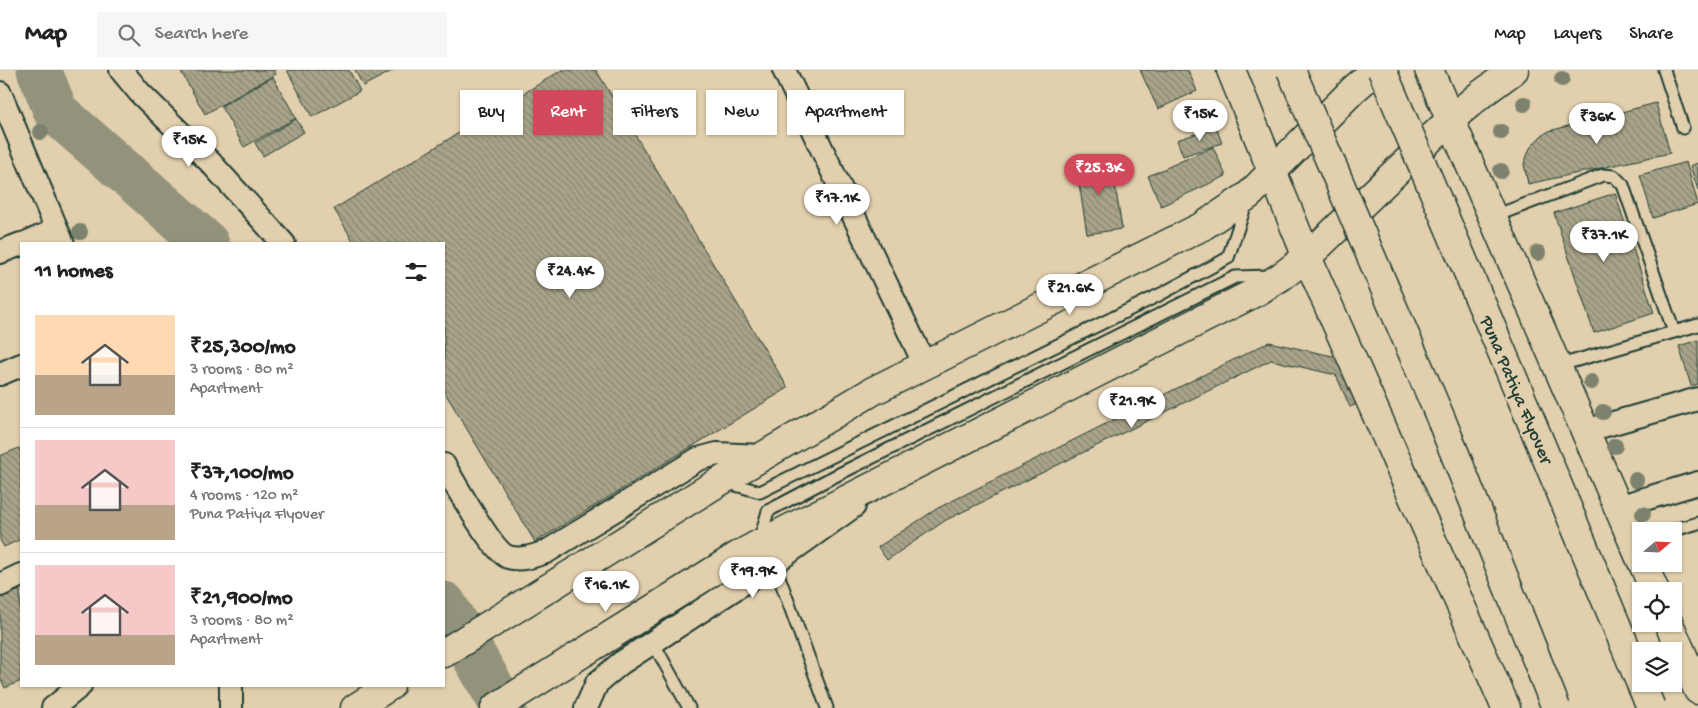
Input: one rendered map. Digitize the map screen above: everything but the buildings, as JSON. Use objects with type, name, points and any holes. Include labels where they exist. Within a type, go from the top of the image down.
[{"type":"main road","points":[[1231,70],[1307,257],[1506,708]]},
{"type":"main road","points":[[1291,70],[1441,419],[1556,708]]},
{"type":"main road","points":[[445,652],[715,484],[873,391],[1203,226],[1249,195],[1353,90],[1376,70]]},
{"type":"main road","name":"Puna Patiya Flyover","points":[[1382,70],[1513,376],[1651,708]]},
{"type":"main road","points":[[1429,70],[1632,536]]},
{"type":"main road","points":[[495,708],[757,554],[901,473],[1258,291],[1282,276],[1307,257],[1450,120],[1507,74]]},
{"type":"main road","points":[[1673,632],[1698,690]]},
{"type":"main road","points":[[355,708],[388,687]]},
{"type":"street","points":[[121,70],[140,92],[211,163],[282,242]]},
{"type":"street","points":[[784,70],[924,365]]},
{"type":"street","points":[[0,93],[8,134],[60,237],[33,242]]},
{"type":"street","points":[[0,252],[20,245]]},
{"type":"street","points":[[0,374],[20,365]]},
{"type":"street","points":[[1585,431],[1698,399]]},
{"type":"street","points":[[445,467],[487,535],[506,556],[525,559],[546,552],[698,459],[717,454],[762,456]]},
{"type":"street","points":[[1618,507],[1698,483]]},
{"type":"street","points":[[586,708],[597,683],[621,662],[653,642],[757,554]]},
{"type":"street","points":[[0,585],[20,575]]},
{"type":"street","points":[[54,708],[79,687]]},
{"type":"street","points":[[231,687],[231,708]]},
{"type":"lane","points":[[1664,70],[1683,128]]},
{"type":"lane","points":[[1492,217],[1603,176],[1614,176],[1623,185],[1674,332]]},
{"type":"lane","points":[[715,484],[760,492],[1161,294],[1228,258],[1249,195]]},
{"type":"lane","points":[[827,708],[757,554],[768,512],[827,480],[1235,277],[1282,276]]},
{"type":"lane","points":[[1557,366],[1698,325]]},
{"type":"lane","points":[[1682,527],[1698,522]]},
{"type":"lane","points":[[653,642],[690,708]]},
{"type":"waterway","points":[[39,70],[56,112],[205,242]]},
{"type":"waterway","points":[[445,606],[504,708]]}]
